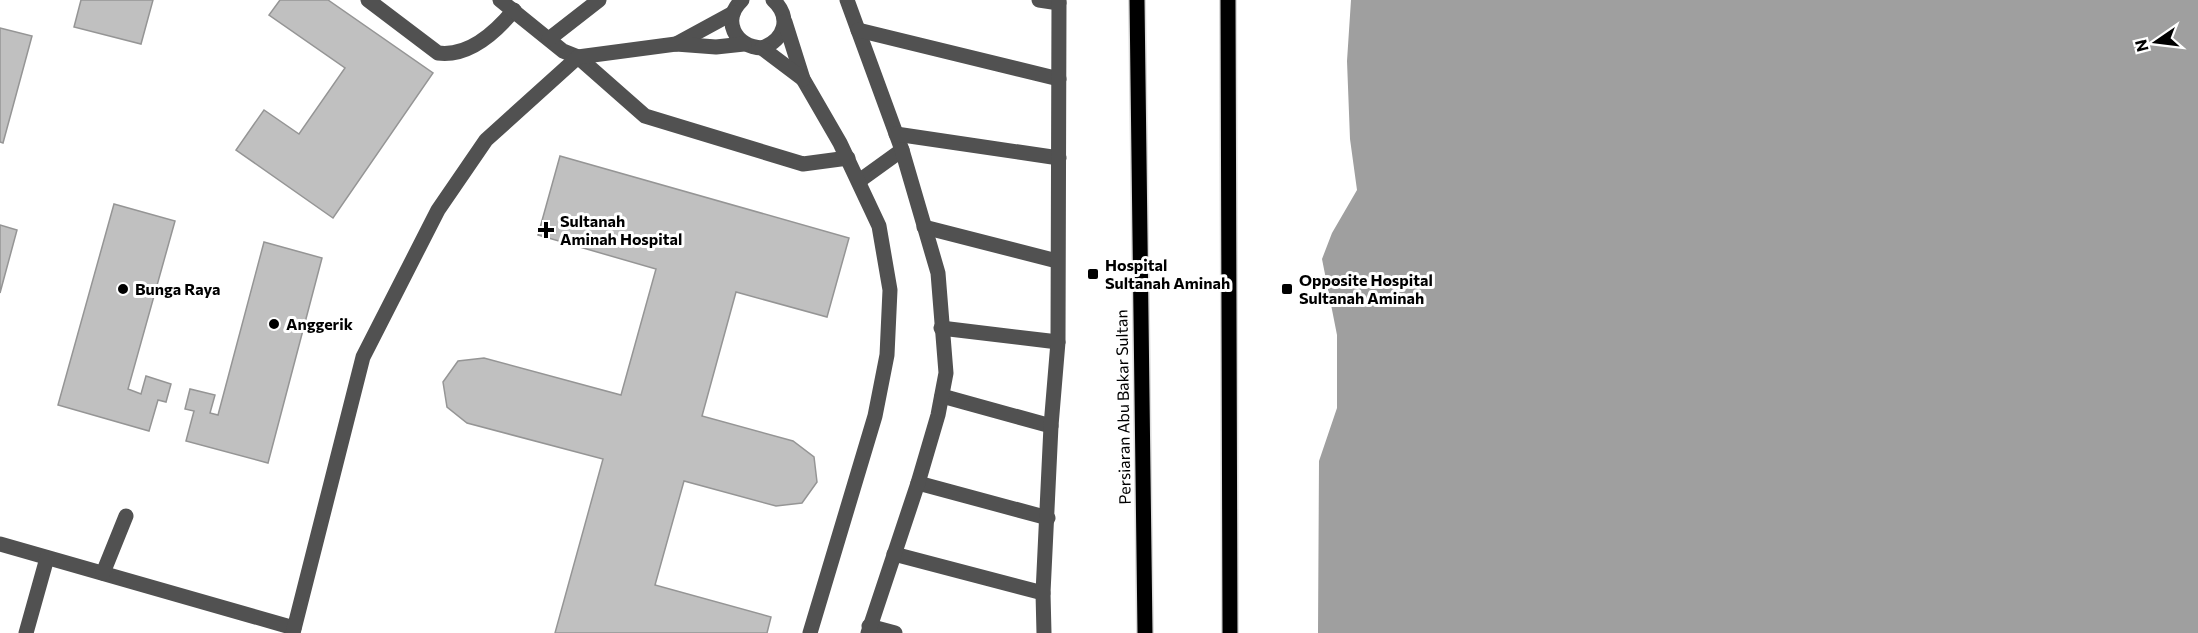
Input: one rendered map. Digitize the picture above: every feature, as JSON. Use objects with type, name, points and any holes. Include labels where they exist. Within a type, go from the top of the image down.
[{"type":"main road","name":"Persiaran Abu Bakar Sultan","points":[[1137,0],[1144,633]]},
{"type":"main road","points":[[1228,0],[1230,633]]},
{"type":"street","points":[[368,0],[438,53],[451,55],[473,46],[502,24],[514,10]]},
{"type":"street","points":[[500,0],[562,51],[578,57],[645,116],[803,164],[848,158]]},
{"type":"street","points":[[549,39],[599,0]]},
{"type":"street","points":[[676,44],[733,13],[742,0]]},
{"type":"street","points":[[848,0],[902,150],[938,273],[946,373],[918,483],[868,630],[895,633]]},
{"type":"street","points":[[1039,0],[1059,2],[1058,342],[1051,426],[1043,593],[1044,633]]},
{"type":"street","points":[[778,2],[803,79],[848,158],[879,226],[890,290],[887,355],[875,416],[810,633]]},
{"type":"street","points":[[733,13],[733,31],[744,44]]},
{"type":"street","points":[[762,48],[778,39],[784,22]]},
{"type":"street","points":[[858,30],[1059,79]]},
{"type":"street","points":[[0,543],[293,630],[363,357],[438,210],[486,140],[578,57],[676,44],[716,47],[744,44],[762,48],[803,79]]},
{"type":"street","points":[[896,134],[1059,158]]},
{"type":"street","points":[[859,181],[902,150]]},
{"type":"street","points":[[924,227],[1057,261]]},
{"type":"street","points":[[941,328],[1058,342]]},
{"type":"street","points":[[942,396],[1051,426]]},
{"type":"street","points":[[918,483],[1048,518]]},
{"type":"street","points":[[103,573],[126,516]]},
{"type":"street","points":[[894,554],[1043,593]]},
{"type":"street","points":[[26,633],[47,558]]},
{"type":"shaded area","points":[[1351,0],[2198,0],[2198,633],[1318,633],[1319,461],[1337,408],[1337,335],[1322,259],[1332,233],[1357,190],[1350,139],[1347,61]]},
{"type":"building","points":[[81,0],[153,0],[141,44],[74,27]]},
{"type":"building","points":[[280,0],[328,0],[433,73],[333,218],[236,150],[264,110],[299,134],[345,68],[269,15]]},
{"type":"building","points":[[0,28],[32,36],[3,143],[0,142]]},
{"type":"building","points":[[560,156],[849,238],[827,317],[736,292],[702,416],[793,441],[814,457],[817,482],[802,503],[776,506],[684,481],[655,585],[771,617],[767,633],[555,633],[603,459],[467,423],[447,407],[443,382],[458,361],[484,358],[621,395],[656,269],[538,235]]},
{"type":"building","name":"Bunga Raya","points":[[114,204],[175,221],[128,389],[141,394],[146,376],[171,384],[166,402],[158,400],[149,431],[58,405]]},
{"type":"building","points":[[0,225],[17,230],[0,293]]},
{"type":"building","name":"Anggerik","points":[[264,242],[322,258],[268,463],[186,441],[194,411],[185,409],[190,389],[215,395],[210,413],[218,415]]},
{"type":"place","name":"Sultanah Aminah Hospital","points":[[546,230]]},
{"type":"place","name":"Hospital Sultanah Aminah","points":[[1093,274]]},
{"type":"place","name":"Bunga Raya","points":[[123,289]]},
{"type":"place","name":"Opposite Hospital Sultanah Aminah","points":[[1287,289]]},
{"type":"place","name":"Anggerik","points":[[274,324]]}]
